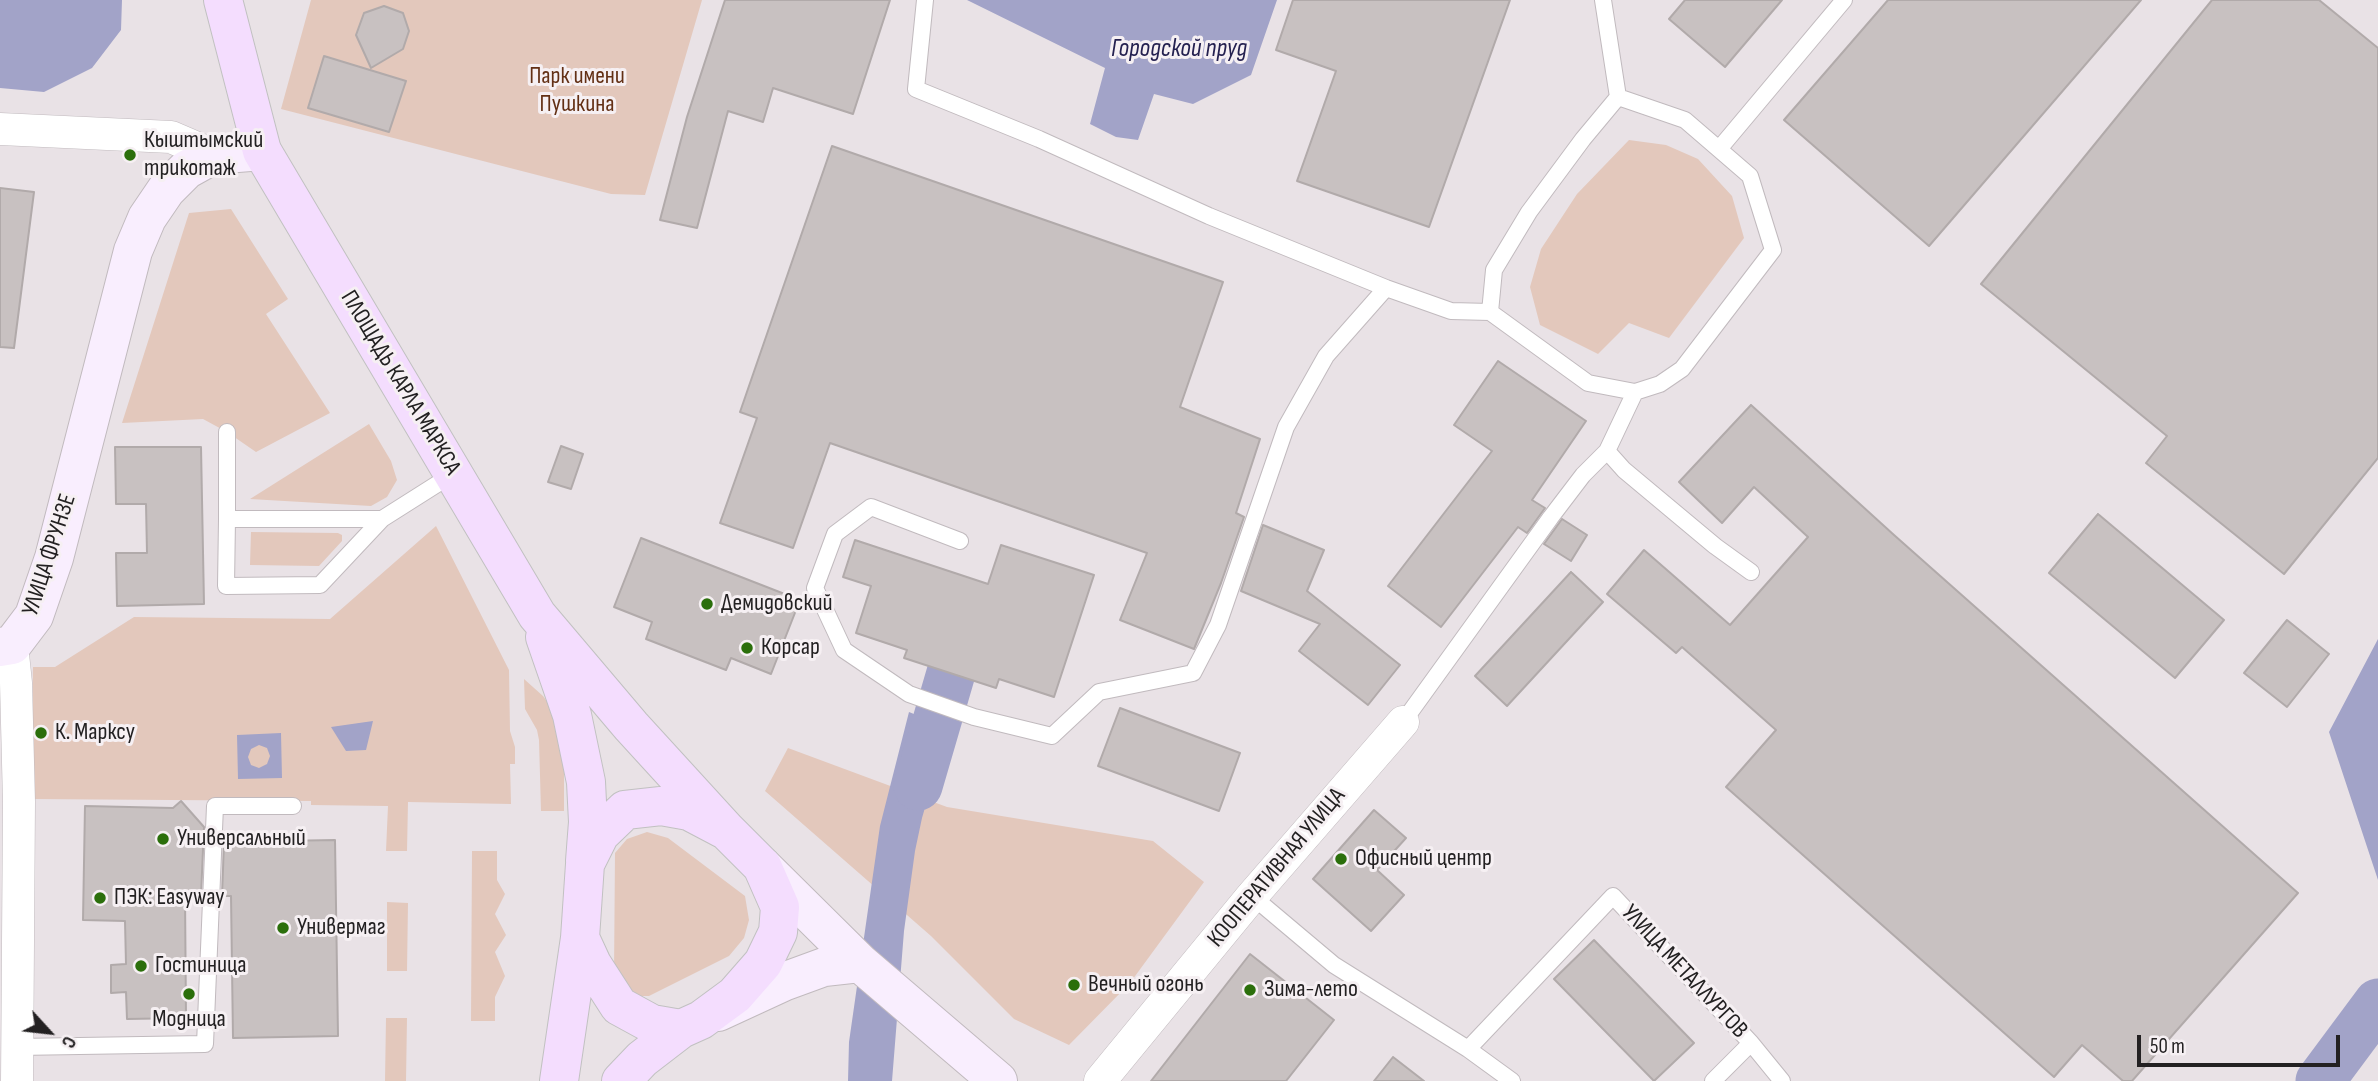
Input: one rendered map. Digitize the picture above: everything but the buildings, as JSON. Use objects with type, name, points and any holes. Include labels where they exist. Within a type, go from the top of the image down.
[{"type":"main road","name":"ПЛОЩАДЬ КАРЛА МАРКСА","points":[[223,0],[262,151],[537,615]]},
{"type":"main road","points":[[537,615],[631,726],[762,866],[780,907],[778,932],[764,963],[735,995],[642,1059],[621,1081]]},
{"type":"main road","points":[[537,615],[572,715],[586,782],[588,822],[580,938],[559,1081]]},
{"type":"main road","points":[[585,864],[600,834],[625,810],[662,806],[689,811],[727,831]]},
{"type":"main road","points":[[580,938],[592,964],[620,1006],[652,1024],[691,1024]]},
{"type":"street","points":[[0,129],[171,137],[213,155]]},
{"type":"street","name":"УЛИЦА ФРУНЗЕ","points":[[17,1081],[19,802],[16,683],[6,646],[34,616],[54,558],[133,251],[147,218],[166,190],[186,170],[213,155],[262,151]]},
{"type":"street","name":"КООПЕРАТИВНАЯ УЛИЦА","points":[[1100,1081],[1252,896],[1403,722]]},
{"type":"street","points":[[762,866],[860,962],[998,1081]]},
{"type":"street","points":[[691,1024],[783,982],[824,967],[860,962]]},
{"type":"lane","points":[[925,0],[916,89],[1039,139],[1209,216],[1386,288],[1451,311],[1490,312],[1588,383],[1635,392],[1660,384],[1682,369],[1773,250],[1751,176],[1685,120],[1618,97]]},
{"type":"lane","points":[[1490,312],[1494,270],[1528,212],[1618,97],[1603,0]]},
{"type":"lane","points":[[1719,149],[1844,0]]},
{"type":"lane","points":[[960,541],[871,507],[835,534],[815,588],[844,650],[909,694],[974,717],[1052,736],[1099,692],[1193,673],[1218,625],[1286,427],[1326,356],[1386,288]]},
{"type":"lane","points":[[1403,722],[1551,517],[1583,475],[1607,451],[1635,392]]},
{"type":"lane","points":[[227,432],[226,586],[320,585],[382,519],[453,474]]},
{"type":"lane","points":[[1607,451],[1624,470],[1751,572]]},
{"type":"lane","points":[[227,519],[382,519]]},
{"type":"lane","points":[[17,1047],[205,1044],[215,806],[293,806]]},
{"type":"lane","points":[[1252,896],[1334,965],[1468,1049],[1512,1081]]},
{"type":"lane","name":"УЛИЦА МЕТАЛЛУРГОВ","points":[[1468,1049],[1613,896],[1751,1043],[1782,1081]]},
{"type":"lane","points":[[1713,1081],[1751,1043]]},
{"type":"green space","name":"Парк имени Пушкина","points":[[311,0],[702,0],[645,195],[611,194],[281,109]]},
{"type":"green space","points":[[1629,140],[1666,145],[1698,159],[1732,196],[1744,238],[1669,338],[1629,323],[1598,354],[1540,325],[1530,287],[1541,249],[1577,194]]},
{"type":"green space","points":[[231,209],[288,299],[266,314],[330,413],[256,452],[203,419],[122,423],[189,213]]},
{"type":"green space","points":[[369,424],[391,461],[397,480],[387,497],[371,506],[250,499]]},
{"type":"green space","points":[[436,526],[509,670],[510,731],[515,747],[515,764],[510,764],[511,804],[408,802],[407,851],[386,851],[388,806],[311,805],[311,801],[31,799],[33,667],[55,667],[134,617],[330,619]]},
{"type":"green space","points":[[251,532],[338,533],[342,535],[342,541],[319,566],[250,565]]},
{"type":"green space","points":[[524,679],[543,696],[553,710],[564,742],[564,811],[541,811],[539,740],[537,730],[525,709]]},
{"type":"green space","points":[[788,748],[947,807],[1153,841],[1204,882],[1130,983],[1069,1045],[1014,1019],[931,936],[765,791]]},
{"type":"green space","points":[[647,832],[668,838],[745,896],[749,920],[744,938],[729,956],[649,996],[634,996],[614,974],[615,853],[627,839]]},
{"type":"green space","points":[[472,851],[497,851],[497,880],[505,894],[495,914],[506,935],[495,952],[505,976],[495,997],[495,1021],[471,1021]]},
{"type":"green space","points":[[387,902],[408,903],[407,971],[387,971]]},
{"type":"green space","points":[[386,1018],[407,1018],[406,1081],[385,1081]]},
{"type":"water","points":[[0,0],[122,0],[121,30],[92,68],[44,92],[0,88]]},
{"type":"water","name":"Городской пруд","points":[[967,0],[1277,0],[1251,75],[1193,104],[1154,94],[1138,140],[1116,137],[1090,124],[1105,68]]},
{"type":"water","points":[[2378,639],[2378,880],[2329,732]]},
{"type":"water","points":[[909,712],[948,728],[915,851],[904,931],[892,1081],[848,1081],[849,1042],[880,826]]},
{"type":"water","points":[[373,721],[366,750],[346,751],[331,727]]},
{"type":"water","points":[[281,733],[282,778],[238,779],[237,735]],"holes":[[[259,745],[267,748],[270,756],[267,764],[259,768],[251,765],[248,757],[251,749]]]},
{"type":"waterway","points":[[918,786],[951,673]]},
{"type":"waterway","points":[[2320,1081],[2378,1003]]},
{"type":"place","name":"Кыштымский трикотаж","points":[[130,155]]},
{"type":"place","name":"Демидовский","points":[[707,604]]},
{"type":"place","name":"Корсар","points":[[747,648]]},
{"type":"place","name":"К. Марксу","points":[[41,733]]},
{"type":"place","name":"Универсальный","points":[[163,839]]},
{"type":"place","name":"Офисный центр","points":[[1341,859]]},
{"type":"place","name":"ПЭК: Easyway","points":[[100,898]]},
{"type":"place","name":"Универмаг","points":[[283,928]]},
{"type":"place","name":"Гостиница","points":[[141,966]]},
{"type":"place","name":"Вечный огонь","points":[[1074,985]]},
{"type":"place","name":"Зима-лето","points":[[1250,990]]},
{"type":"place","name":"Модница","points":[[189,994]]}]
